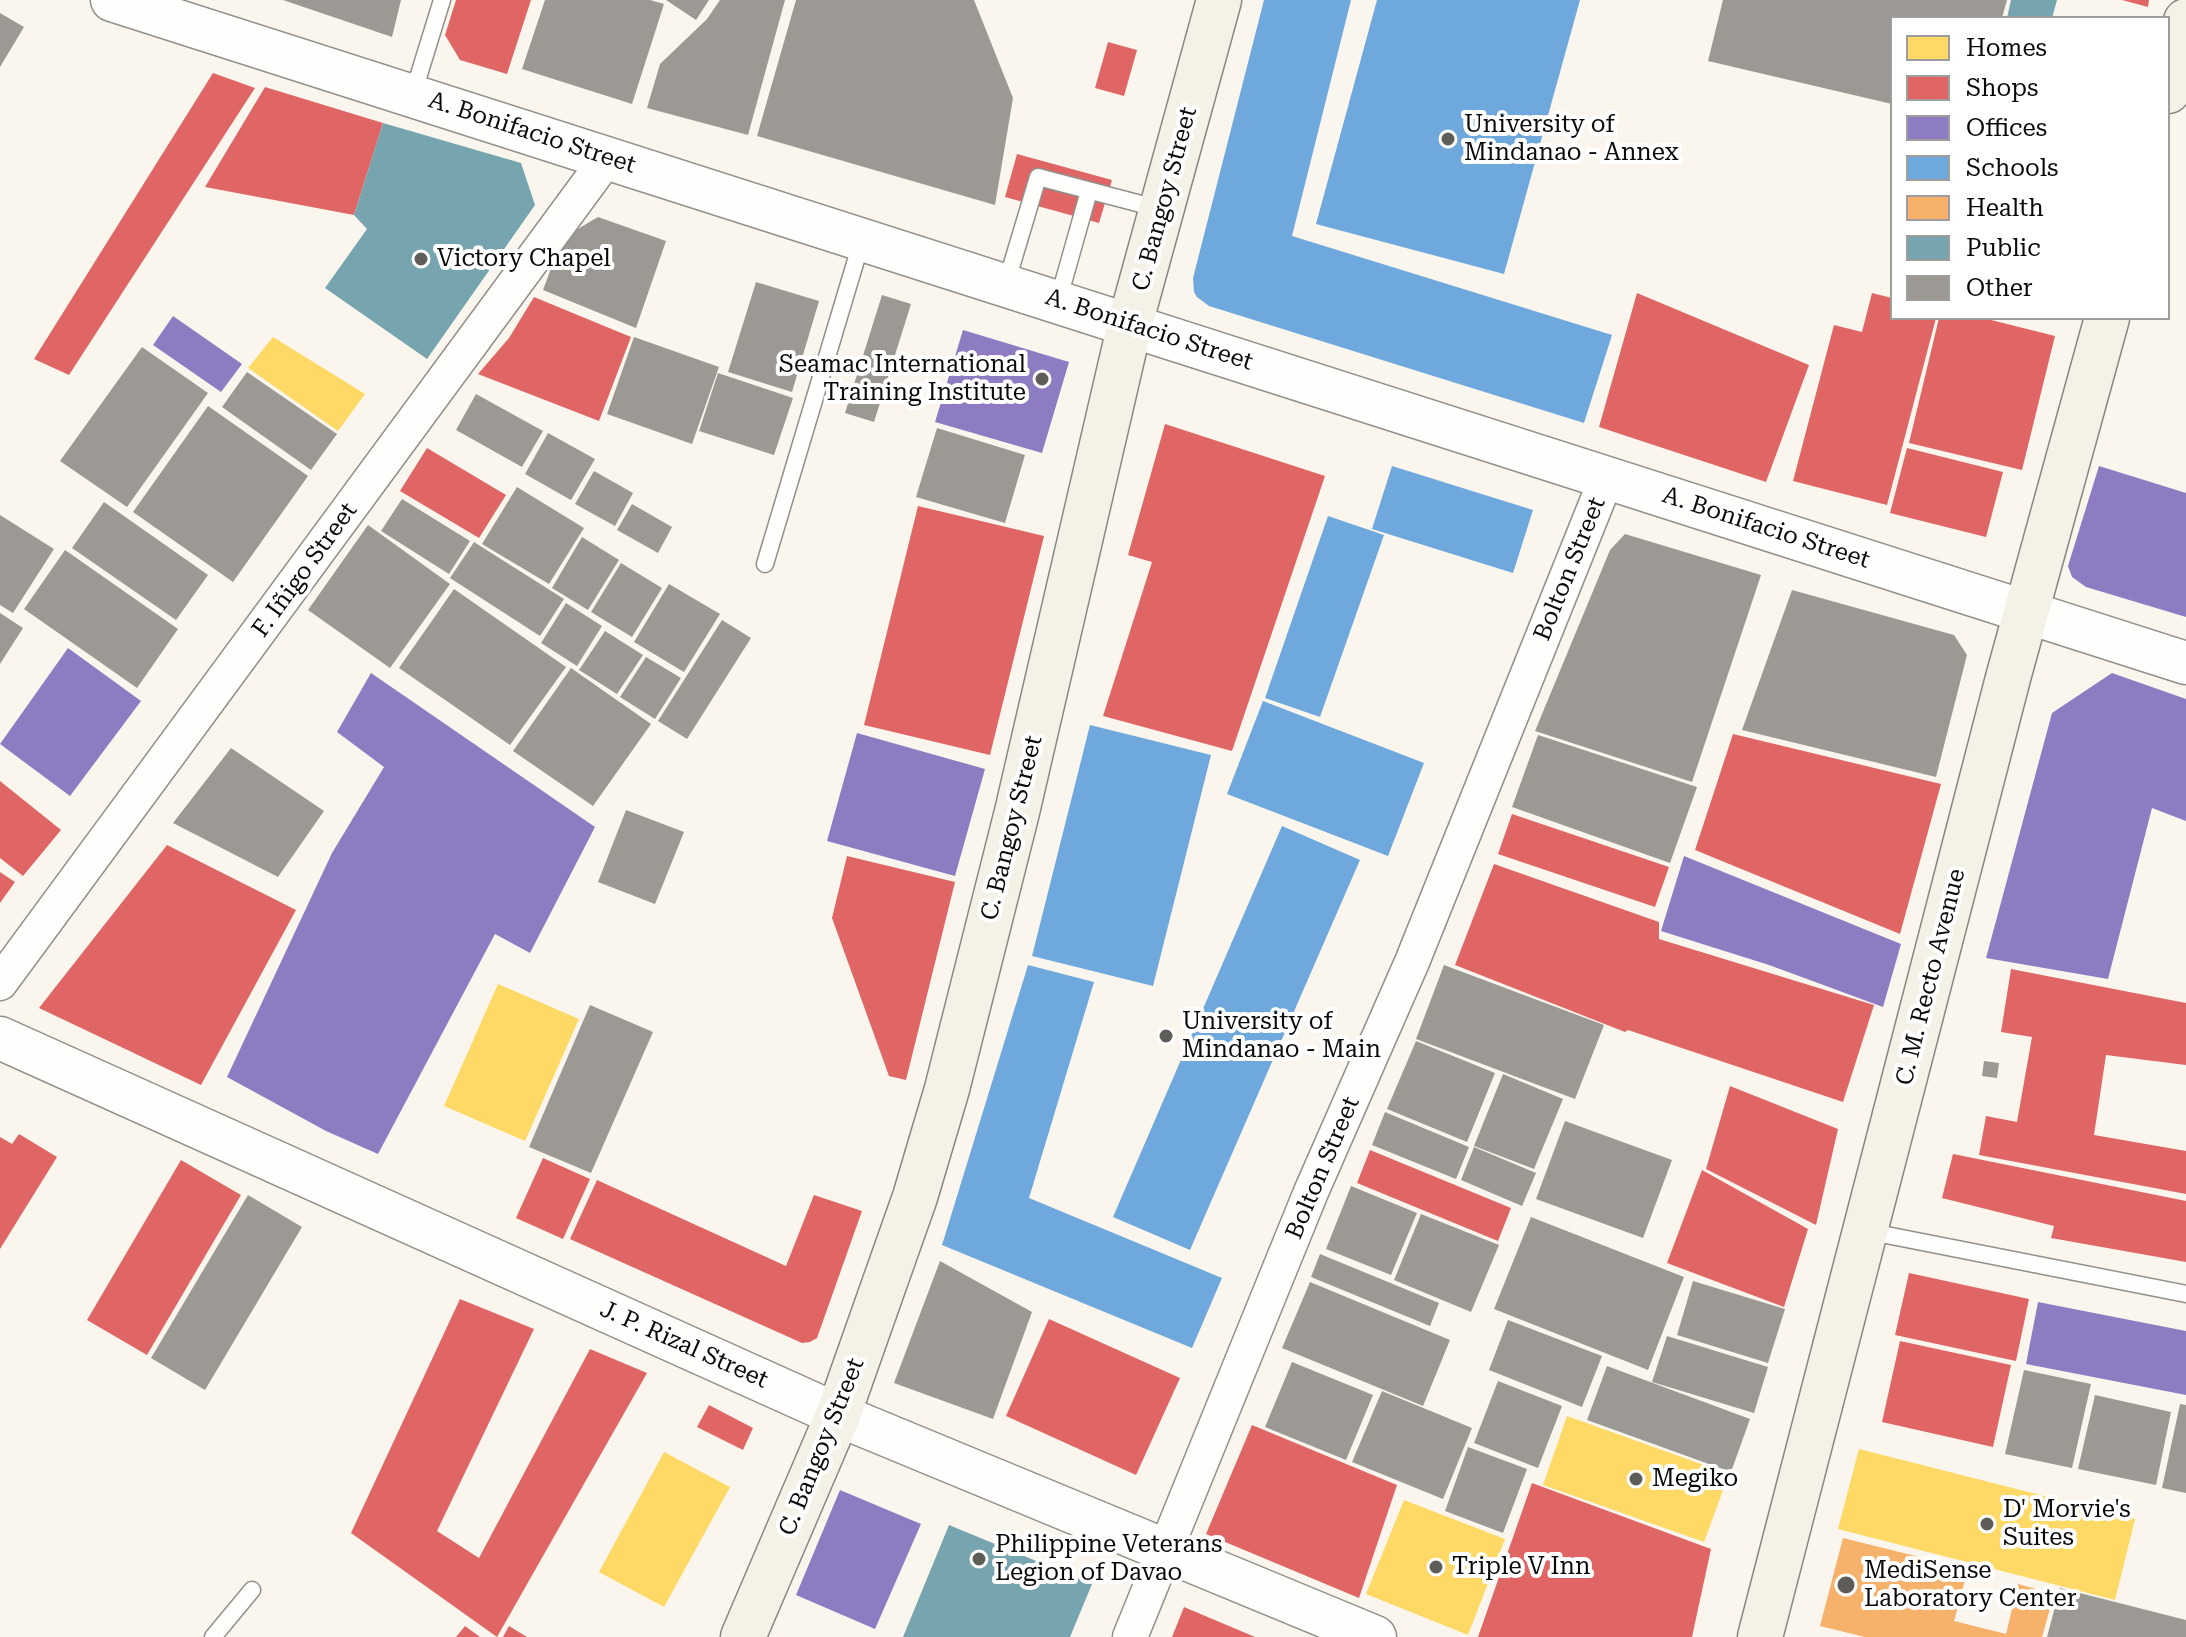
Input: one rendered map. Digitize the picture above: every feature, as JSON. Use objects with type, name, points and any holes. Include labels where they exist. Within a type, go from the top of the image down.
[{"type":"main road","name":"C. Bangoy Street","points":[[743,1637],[838,1415],[915,1197],[947,1089],[1017,812],[1130,324],[1219,0]]},
{"type":"main road","points":[[2170,83],[2186,21]]},
{"type":"main road","name":"C. M. Recto Avenue","points":[[1760,1637],[2026,611],[2106,320]]},
{"type":"street","name":"A. Bonifacio Street","points":[[112,0],[2186,663]]},
{"type":"street","name":"F. Iñigo Street","points":[[0,983],[608,157]]},
{"type":"street","name":"Bolton Street","points":[[1130,1637],[1311,1192],[1412,962],[1607,477]]},
{"type":"street","name":"J. P. Rizal Street","points":[[0,1038],[838,1415],[1375,1637]]},
{"type":"lane","points":[[413,95],[442,0]]},
{"type":"lane","points":[[1006,284],[1038,177],[1162,209]]},
{"type":"lane","points":[[1058,301],[1089,191]]},
{"type":"lane","points":[[765,564],[863,239]]},
{"type":"lane","points":[[1866,1231],[2186,1294]]},
{"type":"lane","points":[[213,1637],[252,1590]]},
{"type":"building: Homes","points":[[273,337],[365,394],[338,431],[248,368]]},
{"type":"building: Homes","points":[[498,984],[579,1019],[525,1141],[444,1106]]},
{"type":"building: Homes","name":"Megiko","points":[[1567,1416],[1729,1474],[1704,1542],[1543,1485]]},
{"type":"building: Homes","name":"D' Morvie's Suites","points":[[1859,1449],[2135,1519],[2115,1600],[1838,1529]]},
{"type":"building: Homes","points":[[664,1452],[730,1487],[664,1607],[599,1572]]},
{"type":"building: Homes","name":"Triple V Inn","points":[[1404,1500],[1505,1539],[1468,1635],[1366,1594]]},
{"type":"building: Shops","points":[[456,0],[531,0],[507,74],[460,60],[445,35]]},
{"type":"building: Shops","points":[[2122,0],[2149,0],[2148,7]]},
{"type":"building: Shops","points":[[1108,42],[1137,50],[1124,96],[1095,88]]},
{"type":"building: Shops","points":[[213,73],[255,88],[69,375],[34,359]]},
{"type":"building: Shops","points":[[265,87],[383,123],[354,215],[205,187]]},
{"type":"building: Shops","points":[[1017,154],[1112,180],[1099,223],[1005,197]]},
{"type":"building: Shops","points":[[1637,293],[1809,365],[1766,482],[1599,427]]},
{"type":"building: Shops","points":[[1872,293],[1890,298],[1890,320],[1935,320],[1887,505],[1793,481],[1834,325],[1862,332]]},
{"type":"building: Shops","points":[[534,297],[631,337],[599,421],[478,374],[509,338]]},
{"type":"building: Shops","points":[[1939,320],[1991,320],[2055,336],[2022,470],[1909,443]]},
{"type":"building: Shops","points":[[1165,424],[1325,476],[1232,751],[1103,716],[1152,562],[1128,555]]},
{"type":"building: Shops","points":[[427,448],[506,495],[479,538],[400,491]]},
{"type":"building: Shops","points":[[1907,448],[2003,472],[1986,537],[1890,513]]},
{"type":"building: Shops","points":[[918,506],[1044,536],[990,755],[864,725]]},
{"type":"building: Shops","points":[[1733,734],[1941,784],[1900,934],[1695,850]]},
{"type":"building: Shops","points":[[0,781],[61,830],[23,876],[0,858]]},
{"type":"building: Shops","points":[[1512,814],[1669,867],[1655,907],[1498,854]]},
{"type":"building: Shops","points":[[167,845],[296,910],[201,1085],[39,1008]]},
{"type":"building: Shops","points":[[847,856],[955,882],[906,1080],[889,1076],[832,918]]},
{"type":"building: Shops","points":[[1494,864],[1659,922],[1659,939],[1874,1005],[1843,1102],[1628,1030],[1625,1032],[1455,965]]},
{"type":"building: Shops","points":[[0,872],[15,882],[0,903]]},
{"type":"building: Shops","points":[[2011,969],[2186,1003],[2186,1065],[2106,1055],[2094,1135],[2186,1151],[2186,1194],[1979,1155],[1986,1116],[2017,1122],[2032,1037],[2001,1032]]},
{"type":"building: Shops","points":[[1730,1086],[1838,1129],[1816,1225],[1706,1169]]},
{"type":"building: Shops","points":[[19,1134],[57,1157],[0,1249],[0,1137],[12,1144]]},
{"type":"building: Shops","points":[[1370,1150],[1511,1208],[1498,1241],[1357,1183]]},
{"type":"building: Shops","points":[[1953,1154],[2186,1201],[2186,1262],[2051,1238],[2054,1226],[1942,1198]]},
{"type":"building: Shops","points":[[543,1158],[590,1179],[563,1239],[516,1218]]},
{"type":"building: Shops","points":[[181,1160],[241,1195],[147,1355],[87,1320]]},
{"type":"building: Shops","points":[[1702,1170],[1808,1229],[1784,1307],[1667,1263]]},
{"type":"building: Shops","points":[[597,1180],[786,1266],[814,1195],[862,1211],[817,1338],[802,1343],[570,1239]]},
{"type":"building: Shops","points":[[1909,1273],[2029,1299],[2016,1361],[1895,1335]]},
{"type":"building: Shops","points":[[460,1299],[534,1329],[437,1531],[479,1558],[590,1349],[647,1373],[497,1637],[351,1533]]},
{"type":"building: Shops","points":[[1049,1319],[1180,1378],[1136,1475],[1006,1416]]},
{"type":"building: Shops","points":[[1900,1341],[2011,1365],[1993,1447],[1882,1422]]},
{"type":"building: Shops","points":[[709,1405],[753,1428],[743,1450],[697,1427]]},
{"type":"building: Shops","points":[[1252,1425],[1397,1485],[1359,1598],[1206,1534]]},
{"type":"building: Shops","points":[[1532,1483],[1711,1549],[1692,1637],[1478,1637]]},
{"type":"building: Shops","points":[[1184,1607],[1255,1637],[1172,1637]]},
{"type":"building: Shops","points":[[465,1626],[480,1637],[456,1637]]},
{"type":"building: Shops","points":[[509,1626],[527,1637],[503,1637]]},
{"type":"building: Offices","points":[[173,316],[242,364],[221,392],[153,345]]},
{"type":"building: Offices","points":[[963,330],[1069,362],[1042,453],[935,422]]},
{"type":"building: Offices","points":[[2099,466],[2186,493],[2186,617],[2086,587],[2072,577],[2068,566]]},
{"type":"building: Offices","points":[[68,648],[141,701],[70,796],[0,744]]},
{"type":"building: Offices","points":[[371,673],[595,827],[530,953],[495,934],[378,1154],[326,1131],[227,1077],[332,853],[384,767],[337,732]]},
{"type":"building: Offices","points":[[2112,673],[2186,699],[2186,821],[2152,808],[2108,979],[1986,958],[2052,713]]},
{"type":"building: Offices","points":[[857,733],[985,769],[955,876],[827,841]]},
{"type":"building: Offices","points":[[1684,856],[1901,944],[1883,1007],[1769,965],[1661,931]]},
{"type":"building: Offices","points":[[2038,1302],[2186,1331],[2186,1395],[2026,1364]]},
{"type":"building: Offices","points":[[840,1490],[921,1524],[875,1629],[796,1595]]},
{"type":"building: Schools","points":[[1264,0],[1351,0],[1292,236],[1612,335],[1584,423],[1209,306],[1197,297],[1193,278]]},
{"type":"building: Schools","points":[[1377,0],[1580,0],[1504,274],[1316,224]]},
{"type":"building: Schools","points":[[1392,466],[1533,510],[1513,573],[1372,529]]},
{"type":"building: Schools","points":[[1328,516],[1384,535],[1320,717],[1265,698]]},
{"type":"building: Schools","points":[[1263,701],[1424,763],[1388,856],[1227,794]]},
{"type":"building: Schools","points":[[1090,725],[1211,755],[1153,986],[1032,956]]},
{"type":"building: Schools","points":[[1282,826],[1360,860],[1190,1250],[1113,1217]]},
{"type":"building: Schools","points":[[1028,965],[1094,982],[1029,1198],[1222,1278],[1192,1348],[942,1245]]},
{"type":"building: Health","points":[[1843,1538],[1968,1569],[1954,1621],[2006,1634],[2018,1584],[2054,1594],[2042,1637],[1865,1637],[1820,1626]]},
{"type":"building: Public","points":[[2011,0],[2057,0],[2053,16],[2007,16]]},
{"type":"building: Public","name":"Victory Chapel","points":[[383,123],[521,163],[535,205],[427,359],[325,288],[367,229],[354,215]]},
{"type":"building: Public","points":[[949,1525],[1092,1584],[1070,1637],[903,1637]]},
{"type":"building: Other","points":[[283,0],[401,0],[392,37]]},
{"type":"building: Other","points":[[545,0],[650,0],[664,4],[632,104],[522,69]]},
{"type":"building: Other","points":[[666,0],[709,0],[696,20]]},
{"type":"building: Other","points":[[720,0],[785,0],[748,135],[647,108],[660,64],[707,19]]},
{"type":"building: Other","points":[[796,0],[974,0],[1013,98],[995,205],[757,136]]},
{"type":"building: Other","points":[[1723,0],[2007,0],[2003,16],[1890,16],[1890,104],[1708,61]]},
{"type":"building: Other","points":[[0,13],[24,27],[0,67]]},
{"type":"building: Other","points":[[598,217],[666,241],[636,328],[543,290],[556,255],[576,230]]},
{"type":"building: Other","points":[[756,282],[819,301],[792,392],[728,372]]},
{"type":"building: Other","points":[[882,295],[911,304],[874,422],[845,413]]},
{"type":"building: Other","points":[[634,337],[719,367],[692,444],[607,414]]},
{"type":"building: Other","points":[[142,347],[208,393],[127,507],[60,461]]},
{"type":"building: Other","points":[[247,372],[337,434],[311,470],[222,407]]},
{"type":"building: Other","points":[[718,373],[793,398],[774,455],[699,431]]},
{"type":"building: Other","points":[[476,394],[543,431],[522,467],[456,430]]},
{"type":"building: Other","points":[[208,406],[308,476],[233,582],[133,512]]},
{"type":"building: Other","points":[[937,428],[1025,455],[1005,523],[916,497]]},
{"type":"building: Other","points":[[548,433],[595,459],[571,500],[525,474]]},
{"type":"building: Other","points":[[594,471],[633,493],[615,526],[575,504]]},
{"type":"building: Other","points":[[517,487],[584,528],[549,584],[482,544]]},
{"type":"building: Other","points":[[402,499],[470,541],[449,574],[381,531]]},
{"type":"building: Other","points":[[104,502],[208,575],[176,620],[72,548]]},
{"type":"building: Other","points":[[632,504],[672,527],[658,553],[617,530]]},
{"type":"building: Other","points":[[0,515],[54,549],[13,613],[0,605]]},
{"type":"building: Other","points":[[368,525],[450,584],[390,668],[308,610]]},
{"type":"building: Other","points":[[1625,534],[1761,575],[1692,782],[1535,731],[1610,550]]},
{"type":"building: Other","points":[[582,537],[619,560],[588,610],[552,588]]},
{"type":"building: Other","points":[[474,542],[564,599],[540,636],[450,578]]},
{"type":"building: Other","points":[[65,550],[178,629],[137,688],[24,609]]},
{"type":"building: Other","points":[[621,563],[662,588],[632,637],[591,612]]},
{"type":"building: Other","points":[[669,584],[720,614],[684,672],[634,642]]},
{"type":"building: Other","points":[[454,589],[566,667],[510,745],[399,668]]},
{"type":"building: Other","points":[[1792,590],[1954,635],[1967,655],[1936,777],[1742,730]]},
{"type":"building: Other","points":[[566,603],[602,626],[577,666],[541,643]]},
{"type":"building: Other","points":[[0,613],[23,628],[0,664]]},
{"type":"building: Other","points":[[722,620],[751,638],[687,739],[658,721]]},
{"type":"building: Other","points":[[605,631],[643,655],[617,694],[579,670]]},
{"type":"building: Other","points":[[646,657],[681,678],[655,719],[620,697]]},
{"type":"building: Other","points":[[571,668],[651,724],[593,806],[513,751]]},
{"type":"building: Other","points":[[1538,735],[1697,787],[1670,863],[1512,807]]},
{"type":"building: Other","points":[[231,748],[324,811],[278,877],[173,823]]},
{"type":"building: Other","points":[[626,810],[684,832],[655,904],[598,882]]},
{"type":"building: Other","points":[[1444,965],[1604,1025],[1575,1099],[1416,1039]]},
{"type":"building: Other","points":[[590,1005],[653,1032],[591,1173],[529,1147]]},
{"type":"building: Other","points":[[1416,1041],[1495,1073],[1467,1142],[1387,1109]]},
{"type":"building: Other","points":[[1984,1061],[1999,1063],[1997,1078],[1982,1076]]},
{"type":"building: Other","points":[[1503,1074],[1563,1099],[1534,1169],[1474,1146]]},
{"type":"building: Other","points":[[1385,1112],[1469,1147],[1456,1179],[1372,1145]]},
{"type":"building: Other","points":[[1565,1121],[1672,1160],[1643,1238],[1536,1199]]},
{"type":"building: Other","points":[[1474,1147],[1536,1173],[1522,1206],[1461,1180]]},
{"type":"building: Other","points":[[1351,1186],[1417,1213],[1391,1275],[1326,1249]]},
{"type":"building: Other","points":[[248,1195],[302,1227],[205,1390],[151,1358]]},
{"type":"building: Other","points":[[1421,1214],[1499,1245],[1471,1312],[1394,1280]]},
{"type":"building: Other","points":[[1531,1217],[1684,1277],[1648,1370],[1494,1309]]},
{"type":"building: Other","points":[[1320,1254],[1439,1303],[1430,1326],[1311,1277]]},
{"type":"building: Other","points":[[940,1261],[1032,1312],[993,1419],[894,1383]]},
{"type":"building: Other","points":[[1693,1281],[1785,1309],[1768,1363],[1677,1335]]},
{"type":"building: Other","points":[[1310,1282],[1450,1340],[1423,1406],[1282,1348]]},
{"type":"building: Other","points":[[1508,1320],[1602,1356],[1582,1407],[1489,1370]]},
{"type":"building: Other","points":[[1667,1336],[1768,1367],[1754,1413],[1652,1382]]},
{"type":"building: Other","points":[[1292,1362],[1373,1395],[1346,1460],[1265,1427]]},
{"type":"building: Other","points":[[1607,1366],[1750,1419],[1731,1472],[1587,1420]]},
{"type":"building: Other","points":[[2024,1370],[2091,1384],[2072,1468],[2005,1454]]},
{"type":"building: Other","points":[[1498,1381],[1562,1406],[1538,1468],[1474,1443]]},
{"type":"building: Other","points":[[1382,1391],[1472,1428],[1443,1499],[1352,1462]]},
{"type":"building: Other","points":[[2095,1395],[2171,1412],[2156,1485],[2078,1469]]},
{"type":"building: Other","points":[[2180,1404],[2186,1405],[2186,1493],[2162,1488]]},
{"type":"building: Other","points":[[1468,1447],[1527,1469],[1503,1533],[1445,1511]]},
{"type":"building: Other","points":[[2060,1588],[2186,1620],[2186,1637],[2047,1637]]},
{"type":"place","name":"University of Mindanao - Annex","points":[[1448,139]]},
{"type":"place","name":"Victory Chapel","points":[[421,259]]},
{"type":"place","name":"Seamac International Training Institute","points":[[1042,379]]},
{"type":"place","name":"University of Mindanao - Main","points":[[1166,1036]]},
{"type":"place","name":"Megiko","points":[[1636,1479]]},
{"type":"place","name":"D' Morvie's Suites","points":[[1987,1524]]},
{"type":"place","name":"Philippine Veterans Legion of Davao","points":[[979,1559]]},
{"type":"place","name":"Triple V Inn","points":[[1436,1567]]},
{"type":"place","name":"MediSense Laboratory Center","points":[[1846,1585]]}]
